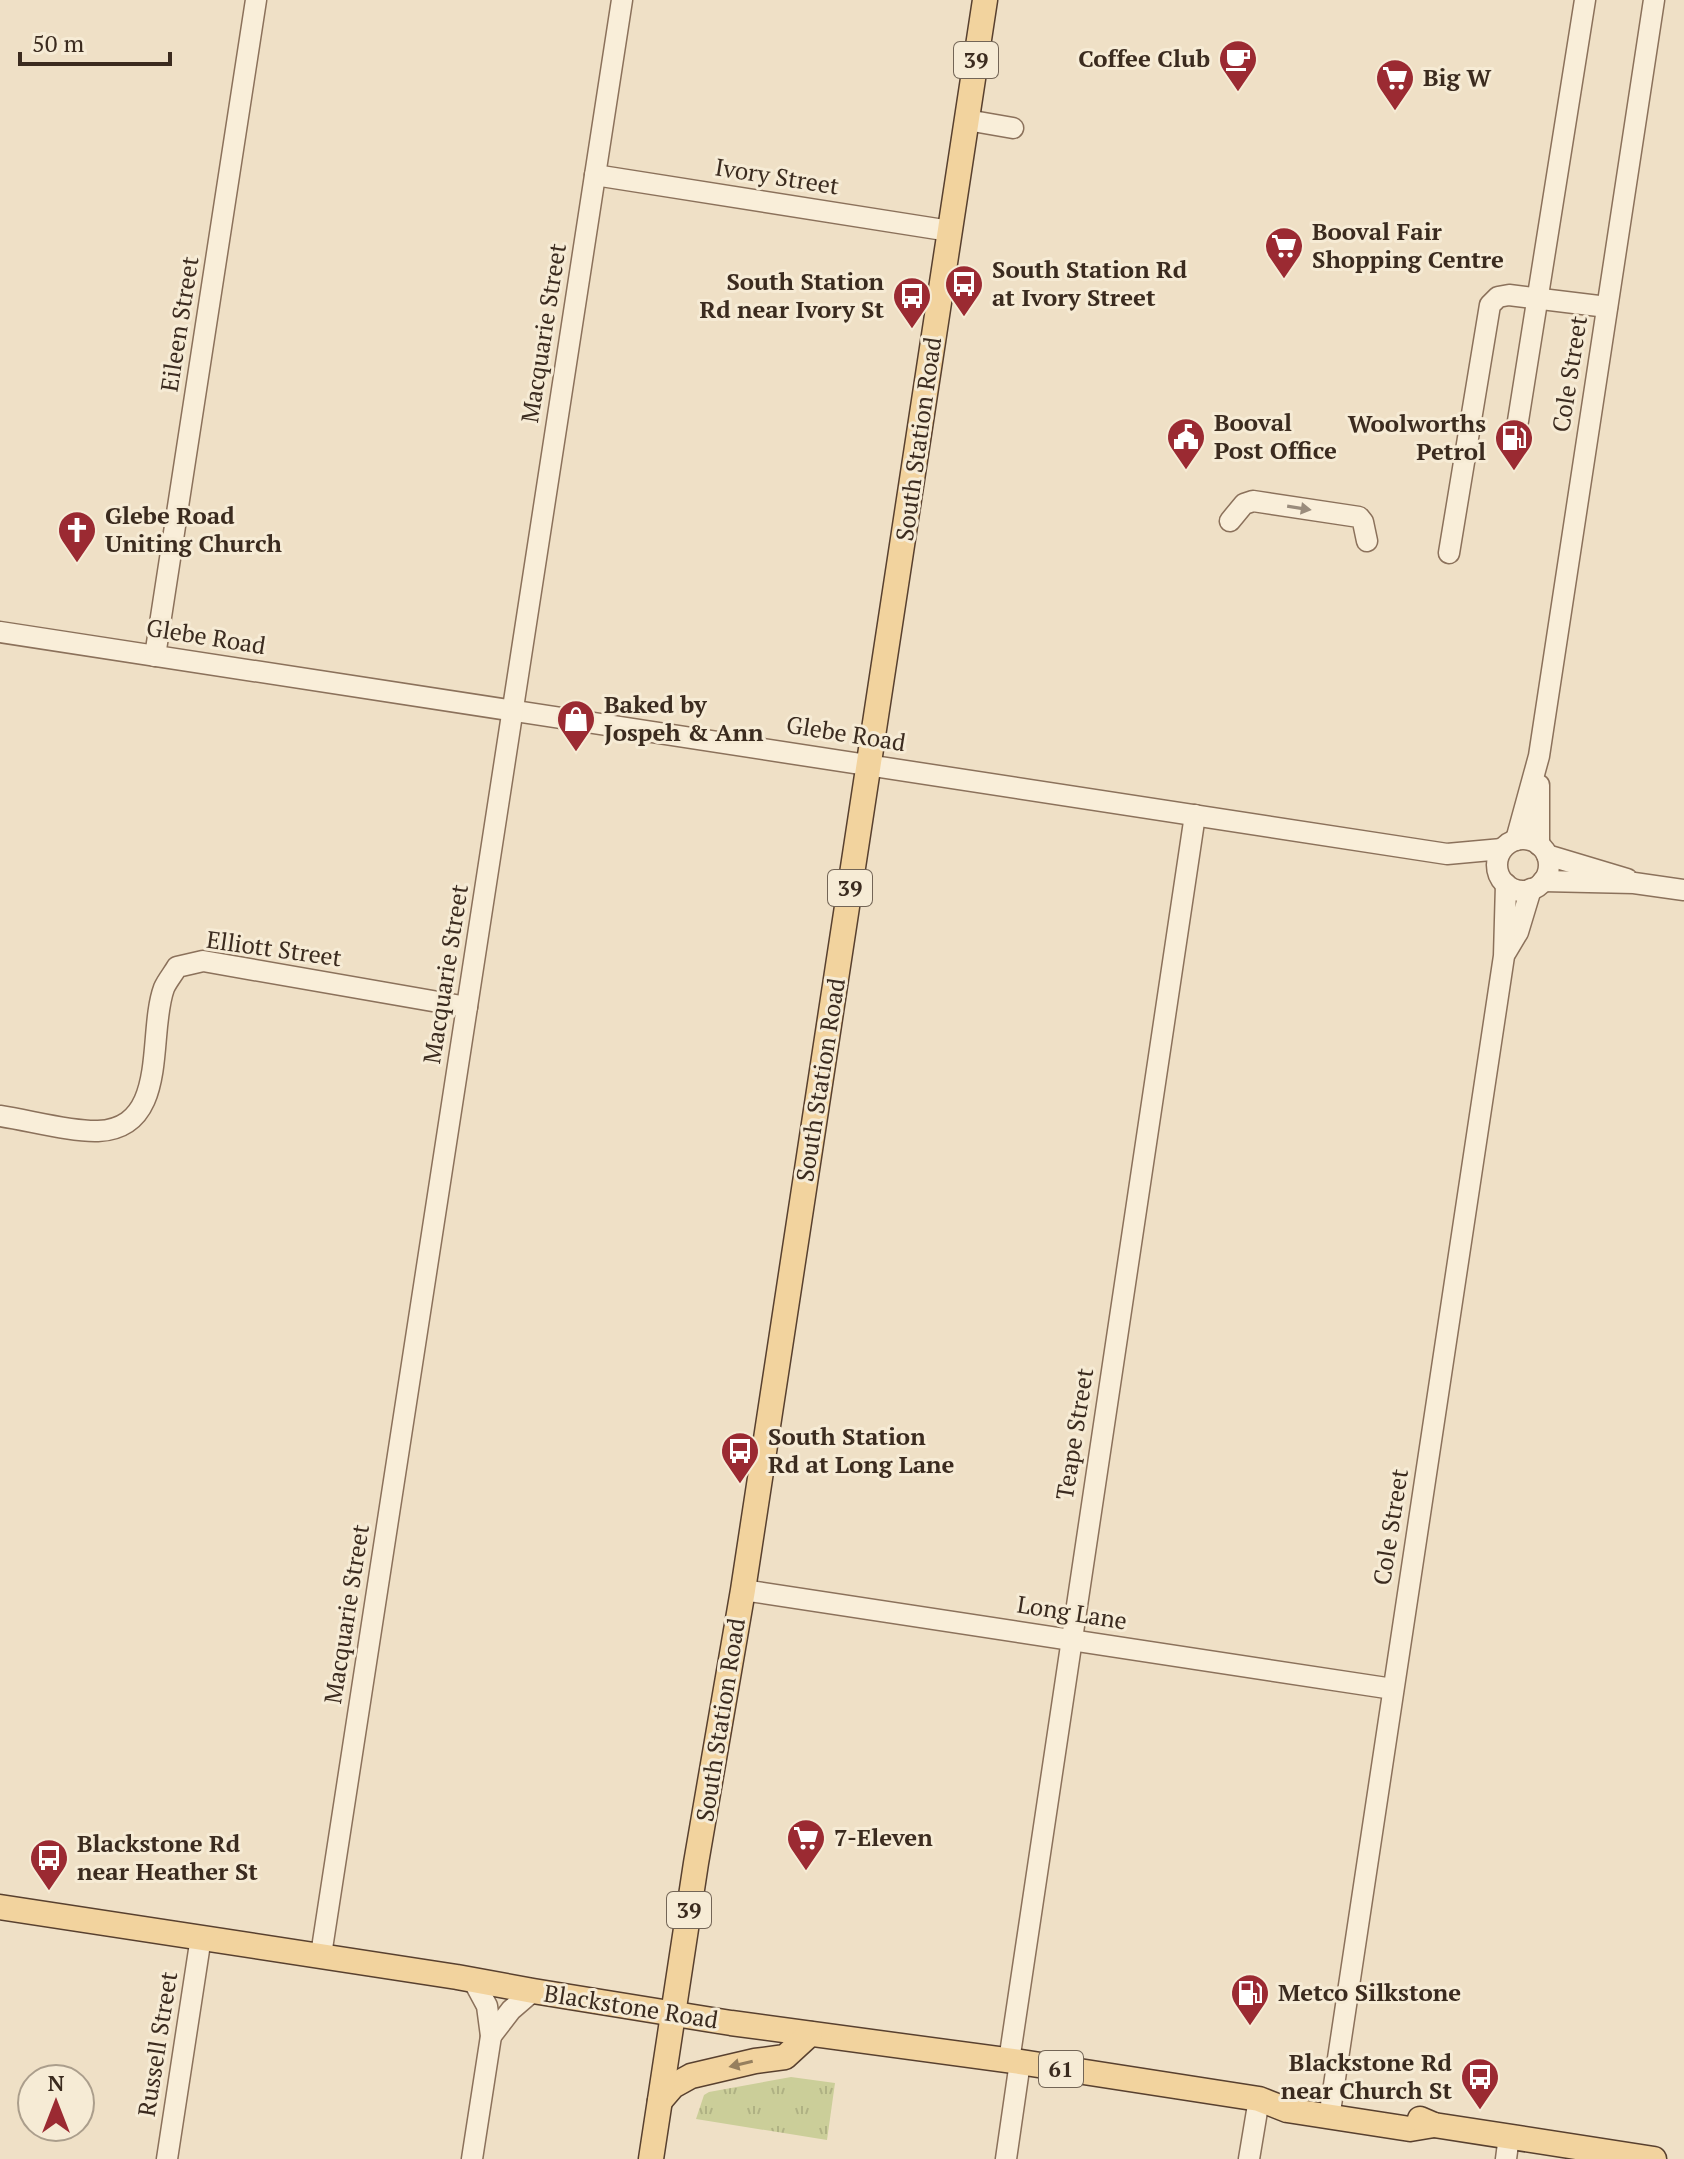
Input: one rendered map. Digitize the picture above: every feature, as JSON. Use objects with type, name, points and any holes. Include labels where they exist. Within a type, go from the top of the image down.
[{"type":"main road","name":"South Station Road","points":[[651,2159],[743,1590],[985,0]]},
{"type":"main road","name":"Blackstone Road","points":[[0,1907],[810,2034],[1261,2099],[1288,2098],[1411,2116],[1507,2148],[1654,2159]]},
{"type":"main road","points":[[660,2101],[673,2086],[691,2076],[785,2057],[810,2034]]},
{"type":"main road","name":"Blackstone Road","points":[[1261,2099],[1287,2110],[1410,2129],[1434,2125]]},
{"type":"street","name":"Eileen Street","points":[[155,656],[256,0]]},
{"type":"street","name":"Macquarie Street","points":[[321,1955],[622,0]]},
{"type":"street","points":[[1518,421],[1585,0]]},
{"type":"street","name":"Cole Street","points":[[1509,845],[1539,756],[1654,0]]},
{"type":"street","points":[[967,120],[1013,128]]},
{"type":"street","name":"Ivory Street","points":[[595,175],[950,231]]},
{"type":"street","points":[[1449,553],[1490,305],[1498,297],[1536,297],[1607,307]]},
{"type":"street","points":[[1230,521],[1244,504],[1253,501],[1359,517],[1367,541]]},
{"type":"street","name":"Glebe Road","points":[[0,632],[1447,854],[1502,879]]},
{"type":"street","name":"Cole Street","points":[[1539,756],[1543,850]]},
{"type":"street","name":"Teape Street","points":[[1006,2159],[1014,2062],[1071,1639],[1195,815]]},
{"type":"street","points":[[1634,883],[1601,870],[1570,864],[1531,841],[1509,845],[1497,866],[1502,879],[1518,890],[1537,885],[1634,883],[1684,890]]},
{"type":"street","name":"Glebe Road","points":[[1447,854],[1509,845]]},
{"type":"street","points":[[1537,885],[1548,869],[1543,850]]},
{"type":"street","name":"Cole Street","points":[[1331,2105],[1504,956],[1502,879]]},
{"type":"street","name":"Cole Street","points":[[1504,956],[1518,932],[1537,885]]},
{"type":"street","name":"Elliott Street","points":[[0,1116],[95,1132],[116,1129],[132,1118],[148,1096],[164,989],[177,967],[203,961],[467,1007]]},
{"type":"street","name":"Long Lane","points":[[743,1590],[1393,1689]]},
{"type":"street","name":"Russell Street","points":[[167,2159],[201,1937]]},
{"type":"street","points":[[472,2159],[491,2036],[487,2006],[473,1980]]},
{"type":"street","points":[[491,2036],[511,2010],[533,1991]]},
{"type":"street","points":[[1249,2159],[1261,2099]]},
{"type":"green space","points":[[791,2077],[835,2083],[827,2140],[696,2119],[704,2095],[709,2092]]},
{"type":"place","name":"Coffee Club","points":[[1238,93]]},
{"type":"place","name":"Big W","points":[[1395,112]]},
{"type":"place","name":"Booval Fair Shopping Centre","points":[[1284,280]]},
{"type":"place","name":"South Station Rd at Ivory Street","points":[[964,318]]},
{"type":"place","name":"South Station Rd near Ivory St","points":[[912,330]]},
{"type":"place","name":"Booval Post Office","points":[[1186,471]]},
{"type":"place","name":"Woolworths Petrol","points":[[1514,472]]},
{"type":"place","name":"Glebe Road Uniting Church","points":[[77,564]]},
{"type":"place","name":"Baked by Jospeh & Ann","points":[[576,753]]},
{"type":"place","name":"South Station Rd at Long Lane","points":[[740,1485]]},
{"type":"place","name":"7-Eleven","points":[[806,1872]]},
{"type":"place","name":"Blackstone Rd near Heather St","points":[[49,1892]]},
{"type":"place","name":"Metco Silkstone","points":[[1250,2027]]},
{"type":"place","name":"Blackstone Rd near Church St","points":[[1480,2111]]}]
